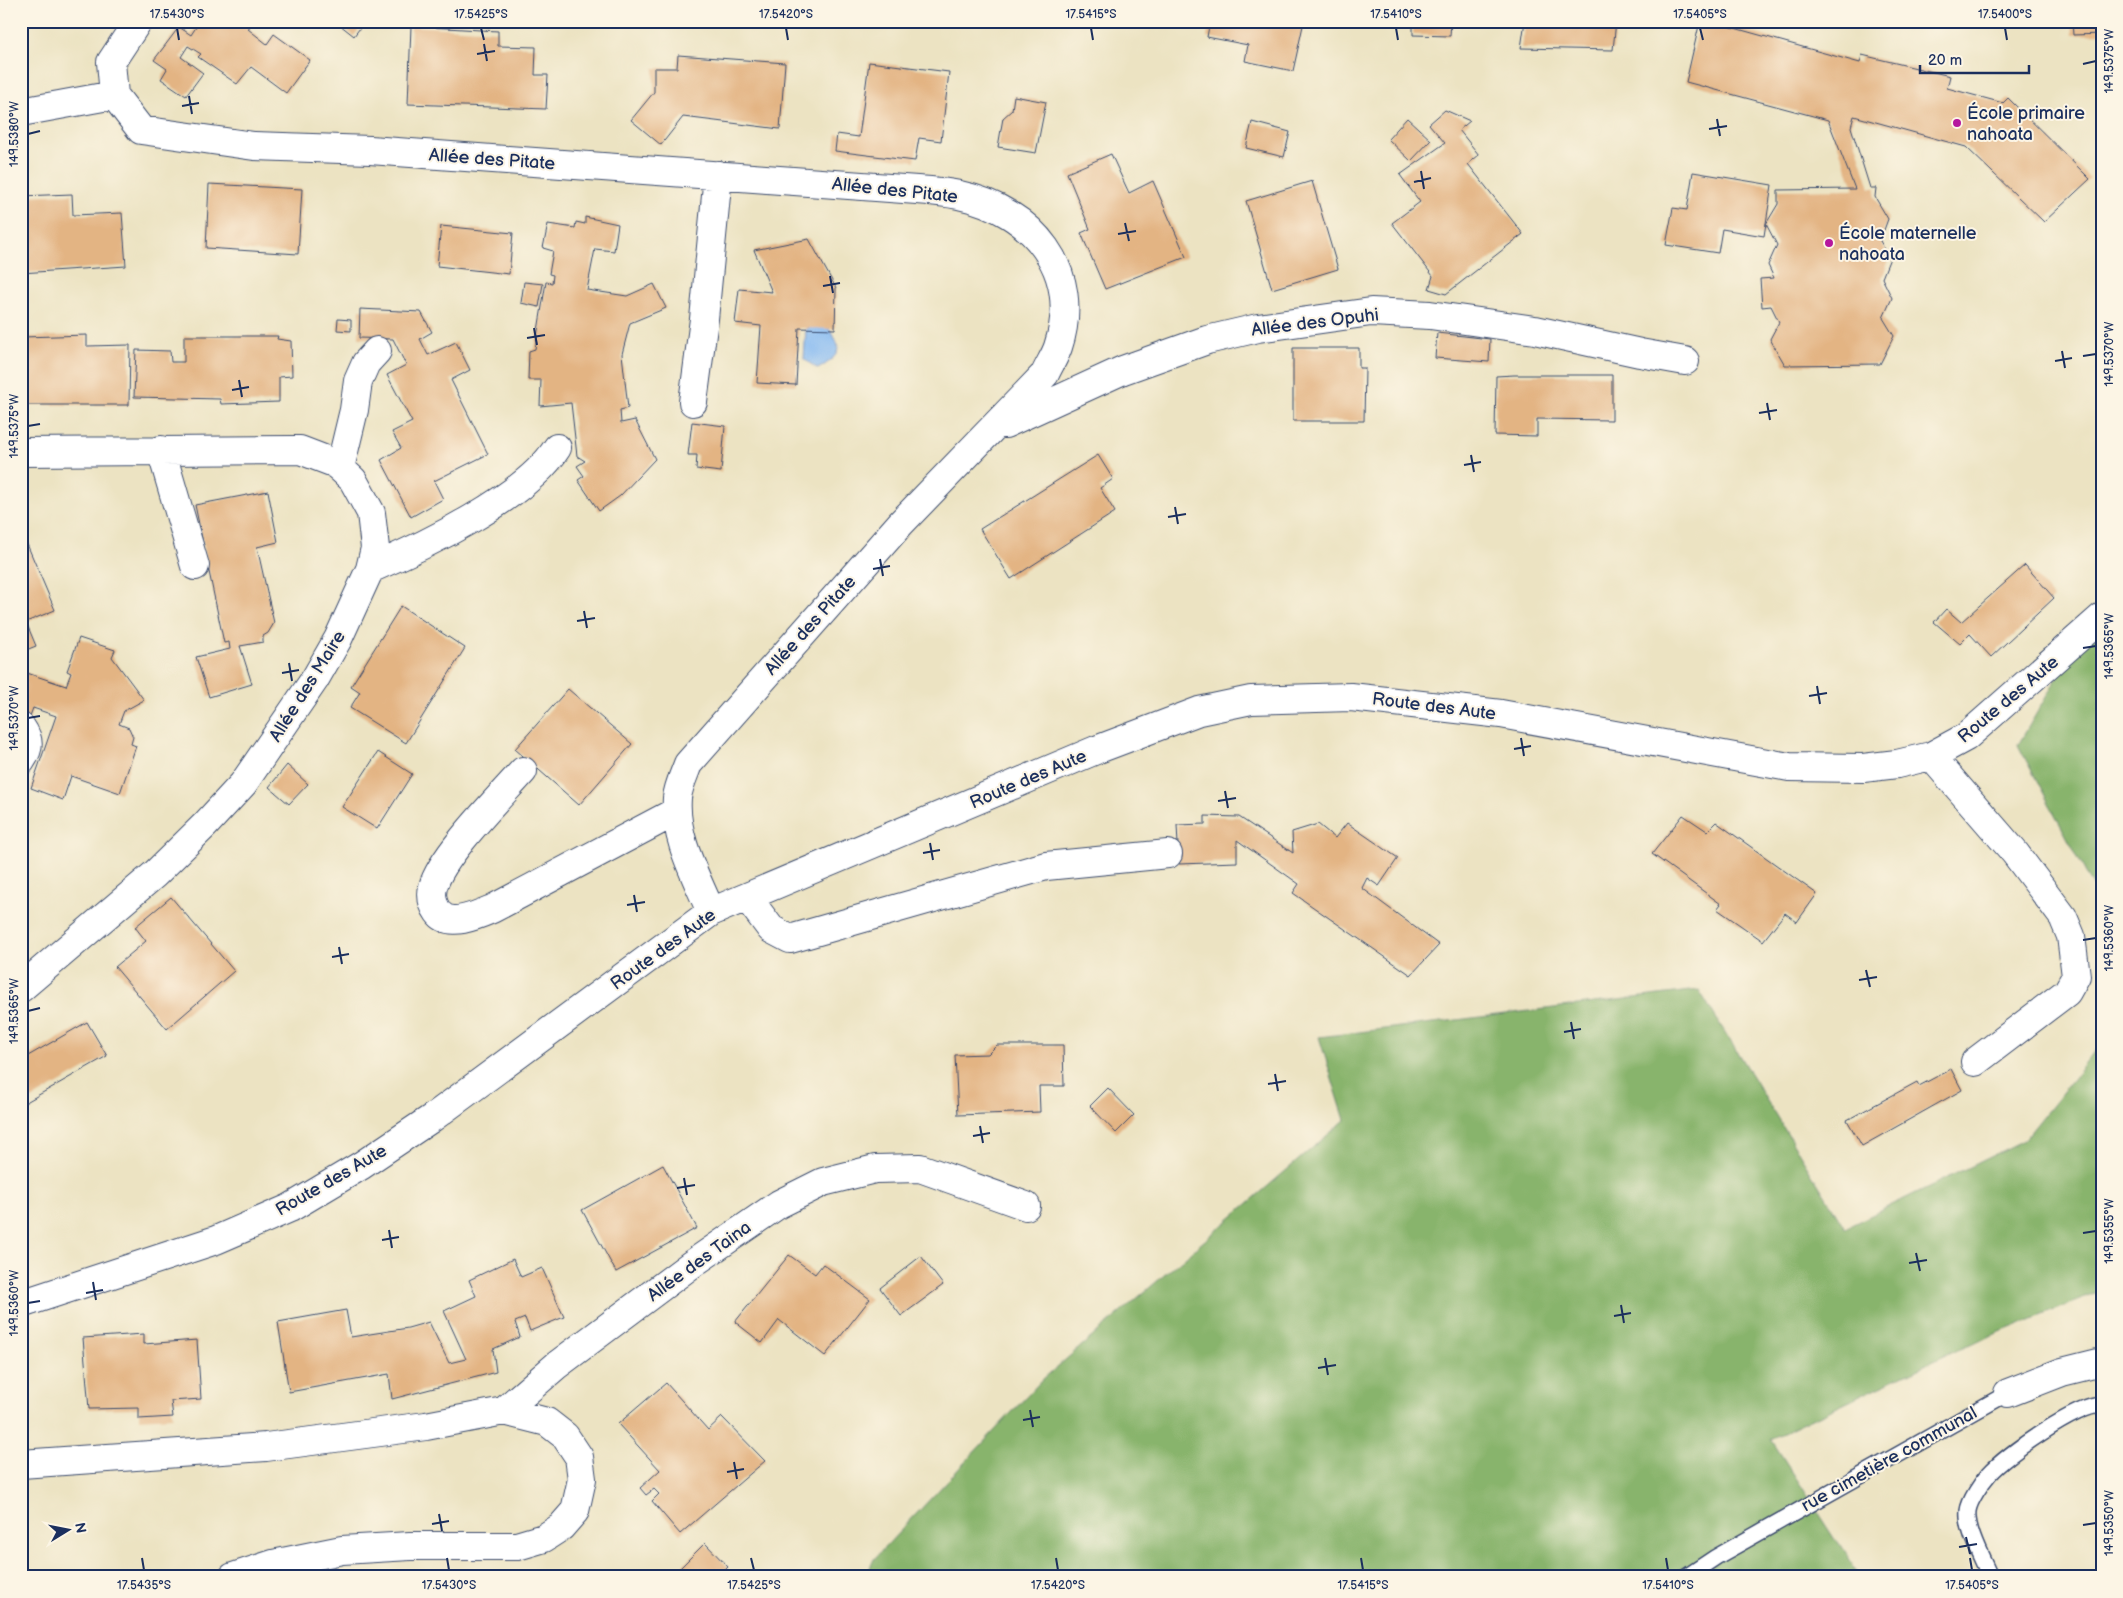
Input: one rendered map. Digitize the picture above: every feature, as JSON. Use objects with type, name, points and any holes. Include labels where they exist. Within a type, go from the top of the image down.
[{"type":"street","points":[[21,112],[114,95],[111,62],[138,21]]},
{"type":"street","name":"Allée des Pitate","points":[[114,95],[141,130],[254,146],[370,150],[917,190],[960,195],[987,204],[1011,217],[1033,233],[1046,247],[1057,267],[1063,294],[1064,319],[1058,347],[1045,374],[894,531],[688,764],[677,796],[683,844],[711,912]]},
{"type":"street","points":[[693,402],[705,309],[718,175]]},
{"type":"street","name":"Allée des Opuhi","points":[[991,430],[1123,370],[1207,340],[1258,328],[1371,312],[1430,315],[1536,330],[1685,361]]},
{"type":"street","points":[[340,468],[354,410],[358,381],[366,363],[377,352]]},
{"type":"street","points":[[370,568],[413,551],[462,524],[532,476],[547,463],[557,448]]},
{"type":"street","points":[[161,450],[195,566]]},
{"type":"street","name":"Allée des Maire","points":[[21,452],[300,450],[334,463],[354,480],[371,513],[375,548],[370,568],[338,639],[316,679],[243,784],[155,874],[21,988]]},
{"type":"street","name":"Route des Aute","points":[[21,1304],[173,1256],[216,1240],[290,1208],[362,1165],[432,1118],[711,912],[1147,729],[1199,711],[1251,700],[1351,697],[1501,714],[1789,767],[1862,768],[1897,764],[1930,756],[1972,732],[2102,617]]},
{"type":"street","points":[[21,728],[28,739],[28,752],[21,761]]},
{"type":"street","points":[[1930,756],[2015,853],[2063,917],[2071,936],[2076,976],[2067,992],[1975,1062]]},
{"type":"street","points":[[523,771],[464,838],[445,864],[434,886],[432,902],[439,915],[452,920],[471,917],[492,910],[678,811]]},
{"type":"street","points":[[747,897],[771,929],[790,939],[1046,866],[1168,854]]},
{"type":"street","name":"Allée des Taina","points":[[504,1411],[557,1365],[684,1270],[779,1204],[823,1182],[875,1169],[922,1168],[1026,1206]]},
{"type":"street","name":"rue cimetière communal","points":[[2008,1393],[2062,1372],[2102,1362]]},
{"type":"street","points":[[21,1464],[275,1446],[426,1426],[504,1411],[547,1422],[565,1436],[579,1457],[582,1479],[575,1511],[561,1528],[544,1538],[516,1546],[410,1546],[342,1550],[252,1574]]},
{"type":"lane","name":"rue cimetière communal","points":[[1686,1577],[1724,1552],[2008,1393]]},
{"type":"lane","points":[[1990,1577],[1973,1538],[1968,1512],[1988,1475],[2060,1421],[2092,1405],[2102,1405]]},
{"type":"green space","points":[[2102,601],[2102,903],[2018,745]]},
{"type":"green space","points":[[1699,990],[1845,1228],[2024,1140],[2102,1043],[2102,1291],[1958,1349],[1771,1439],[1860,1577],[866,1577],[874,1559],[1043,1379],[1345,1120],[1319,1037]]},
{"type":"water","points":[[824,323],[834,337],[838,348],[833,358],[818,369],[804,359],[806,329]]},
{"type":"building","points":[[200,21],[253,21],[248,29],[267,44],[274,34],[310,60],[286,93],[251,67],[237,84],[198,57],[201,54],[188,46],[181,57],[203,73],[186,96],[161,79],[167,69],[154,60],[179,27],[191,35]]},
{"type":"building","points":[[335,21],[365,21],[354,36]]},
{"type":"building","points":[[1210,21],[1304,21],[1293,71],[1245,61],[1248,45],[1207,37]]},
{"type":"building","points":[[1413,21],[1451,21],[1450,36],[1413,35]]},
{"type":"building","points":[[1525,21],[1616,21],[1613,50],[1521,48]]},
{"type":"building","points":[[1700,21],[1720,21],[1720,24],[1860,63],[1862,55],[1950,76],[1947,88],[2003,103],[2008,98],[2090,179],[2044,222],[1966,147],[1854,116],[1851,127],[1870,188],[1876,188],[1875,197],[1888,219],[1880,241],[1890,258],[1882,278],[1892,298],[1883,318],[1894,336],[1880,364],[1785,365],[1770,339],[1779,322],[1771,306],[1762,307],[1760,279],[1774,278],[1768,265],[1777,245],[1766,224],[1778,204],[1778,190],[1855,189],[1828,120],[1686,82]]},
{"type":"building","points":[[2072,21],[2102,21],[2102,34],[2073,35]]},
{"type":"building","points":[[411,26],[498,31],[498,46],[536,47],[535,75],[548,75],[546,109],[408,104]]},
{"type":"building","points":[[678,55],[785,63],[780,129],[683,117],[661,145],[631,120],[654,92],[654,68],[677,68]]},
{"type":"building","points":[[869,62],[949,72],[941,141],[919,138],[915,161],[835,151],[837,134],[859,137]]},
{"type":"building","points":[[1014,96],[1046,102],[1036,153],[998,147],[1003,118],[1012,110]]},
{"type":"building","points":[[1445,110],[1470,121],[1459,130],[1479,155],[1468,164],[1523,234],[1446,294],[1429,289],[1433,276],[1392,223],[1420,202],[1400,175],[1445,143],[1429,124]]},
{"type":"building","points":[[1407,118],[1431,140],[1411,161],[1388,139]]},
{"type":"building","points":[[1252,122],[1290,132],[1284,157],[1246,148]]},
{"type":"building","points":[[1111,154],[1129,193],[1153,181],[1186,257],[1105,289],[1081,233],[1090,229],[1067,173]]},
{"type":"building","points":[[1693,172],[1772,185],[1764,236],[1722,229],[1718,253],[1666,245],[1673,208],[1687,210]]},
{"type":"building","points":[[1312,181],[1338,269],[1272,289],[1246,201]]},
{"type":"building","points":[[209,184],[302,189],[298,254],[206,248]]},
{"type":"building","points":[[72,194],[73,215],[122,213],[126,266],[21,273],[21,196]]},
{"type":"building","points":[[585,217],[618,224],[614,251],[595,249],[587,290],[627,296],[654,284],[666,308],[630,323],[622,354],[628,408],[620,410],[621,423],[635,420],[655,459],[620,496],[599,511],[578,480],[584,476],[577,466],[585,461],[577,456],[571,403],[540,406],[541,380],[528,380],[529,351],[535,349],[546,282],[552,283],[553,275],[549,274],[553,251],[543,248],[548,224],[575,228],[576,222],[585,224]]},
{"type":"building","points":[[441,226],[513,233],[509,274],[437,266]]},
{"type":"building","points":[[809,239],[836,288],[835,329],[799,328],[796,385],[757,383],[761,326],[735,323],[739,289],[772,292],[754,250]]},
{"type":"building","points":[[524,282],[543,284],[539,307],[521,303]]},
{"type":"building","points":[[360,309],[421,312],[432,332],[420,339],[428,355],[456,342],[470,370],[451,380],[488,454],[434,481],[443,499],[411,517],[381,460],[401,448],[392,432],[412,422],[387,375],[406,365],[393,339],[359,338]]},
{"type":"building","points":[[338,319],[351,320],[351,331],[337,330]]},
{"type":"building","points":[[21,320],[23,320],[23,337],[87,335],[87,346],[130,345],[129,405],[21,405]]},
{"type":"building","points":[[1437,333],[1490,339],[1489,362],[1435,358]]},
{"type":"building","points":[[184,336],[278,336],[277,339],[291,341],[292,376],[279,377],[279,402],[221,404],[220,399],[134,397],[136,350],[170,351],[171,362],[184,362]]},
{"type":"building","points":[[1293,348],[1359,348],[1359,368],[1365,368],[1364,421],[1293,421]]},
{"type":"building","points":[[1612,375],[1612,420],[1537,419],[1537,436],[1495,435],[1496,376]]},
{"type":"building","points":[[692,422],[725,426],[721,472],[696,469],[697,455],[688,455]]},
{"type":"building","points":[[1098,455],[1113,479],[1100,488],[1115,512],[1011,579],[980,529]]},
{"type":"building","points":[[268,491],[278,542],[257,547],[274,623],[268,633],[263,636],[263,642],[240,646],[252,684],[209,697],[196,657],[230,649],[229,642],[224,643],[195,505]]},
{"type":"building","points":[[21,530],[55,610],[26,622],[36,646],[21,652]]},
{"type":"building","points":[[2025,565],[2054,598],[1991,657],[1970,634],[1960,644],[1934,622],[1946,609],[1961,622]]},
{"type":"building","points":[[401,606],[465,648],[406,743],[350,708],[360,692],[351,686]]},
{"type":"building","points":[[79,638],[115,650],[112,657],[144,700],[124,711],[119,724],[129,728],[133,737],[131,744],[136,746],[120,793],[71,776],[63,800],[31,788],[56,716],[33,708],[27,724],[21,722],[21,671],[66,686],[71,673],[67,671]]},
{"type":"building","points":[[568,689],[632,744],[579,805],[515,749]]},
{"type":"building","points":[[378,752],[412,774],[377,829],[342,807]]},
{"type":"building","points":[[287,765],[308,784],[289,804],[269,787]]},
{"type":"building","points":[[1683,815],[1707,831],[1716,822],[1817,894],[1797,922],[1785,913],[1763,941],[1717,909],[1721,904],[1652,854]]},
{"type":"building","points":[[1205,816],[1239,817],[1293,853],[1292,832],[1318,824],[1335,838],[1347,823],[1398,858],[1379,886],[1367,878],[1362,888],[1439,945],[1411,975],[1293,893],[1299,884],[1237,840],[1237,862],[1179,864],[1177,825],[1205,824]]},
{"type":"building","points":[[171,897],[234,971],[167,1029],[115,967],[146,941],[135,927]]},
{"type":"building","points":[[87,1022],[107,1056],[21,1105],[21,1060]]},
{"type":"building","points":[[997,1045],[1063,1045],[1064,1086],[1039,1086],[1040,1112],[958,1115],[955,1055],[988,1054]]},
{"type":"building","points":[[1951,1069],[1962,1090],[1862,1146],[1847,1120],[1917,1082],[1919,1086]]},
{"type":"building","points":[[1108,1088],[1134,1115],[1116,1133],[1090,1106]]},
{"type":"building","points":[[663,1165],[697,1228],[616,1272],[582,1210]]},
{"type":"building","points":[[789,1255],[815,1274],[823,1264],[870,1299],[825,1356],[779,1320],[762,1343],[735,1322]]},
{"type":"building","points":[[921,1256],[943,1285],[901,1316],[880,1288]]},
{"type":"building","points":[[513,1259],[521,1277],[542,1268],[564,1317],[530,1331],[525,1318],[515,1322],[520,1337],[493,1349],[496,1372],[392,1399],[389,1374],[289,1392],[278,1322],[346,1310],[351,1337],[408,1328],[429,1322],[449,1363],[466,1359],[444,1311],[476,1296],[469,1280]]},
{"type":"building","points":[[144,1334],[144,1344],[197,1340],[201,1399],[171,1401],[173,1417],[139,1419],[139,1408],[89,1409],[83,1338]]},
{"type":"building","points":[[666,1383],[708,1430],[722,1417],[765,1461],[680,1534],[652,1501],[659,1494],[654,1489],[646,1495],[640,1488],[660,1470],[618,1424]]},
{"type":"building","points":[[705,1543],[728,1567],[718,1577],[671,1577]]},
{"type":"place","name":"École primaire nahoata","points":[[1957,123]]},
{"type":"place","name":"École maternelle nahoata","points":[[1829,243]]}]
